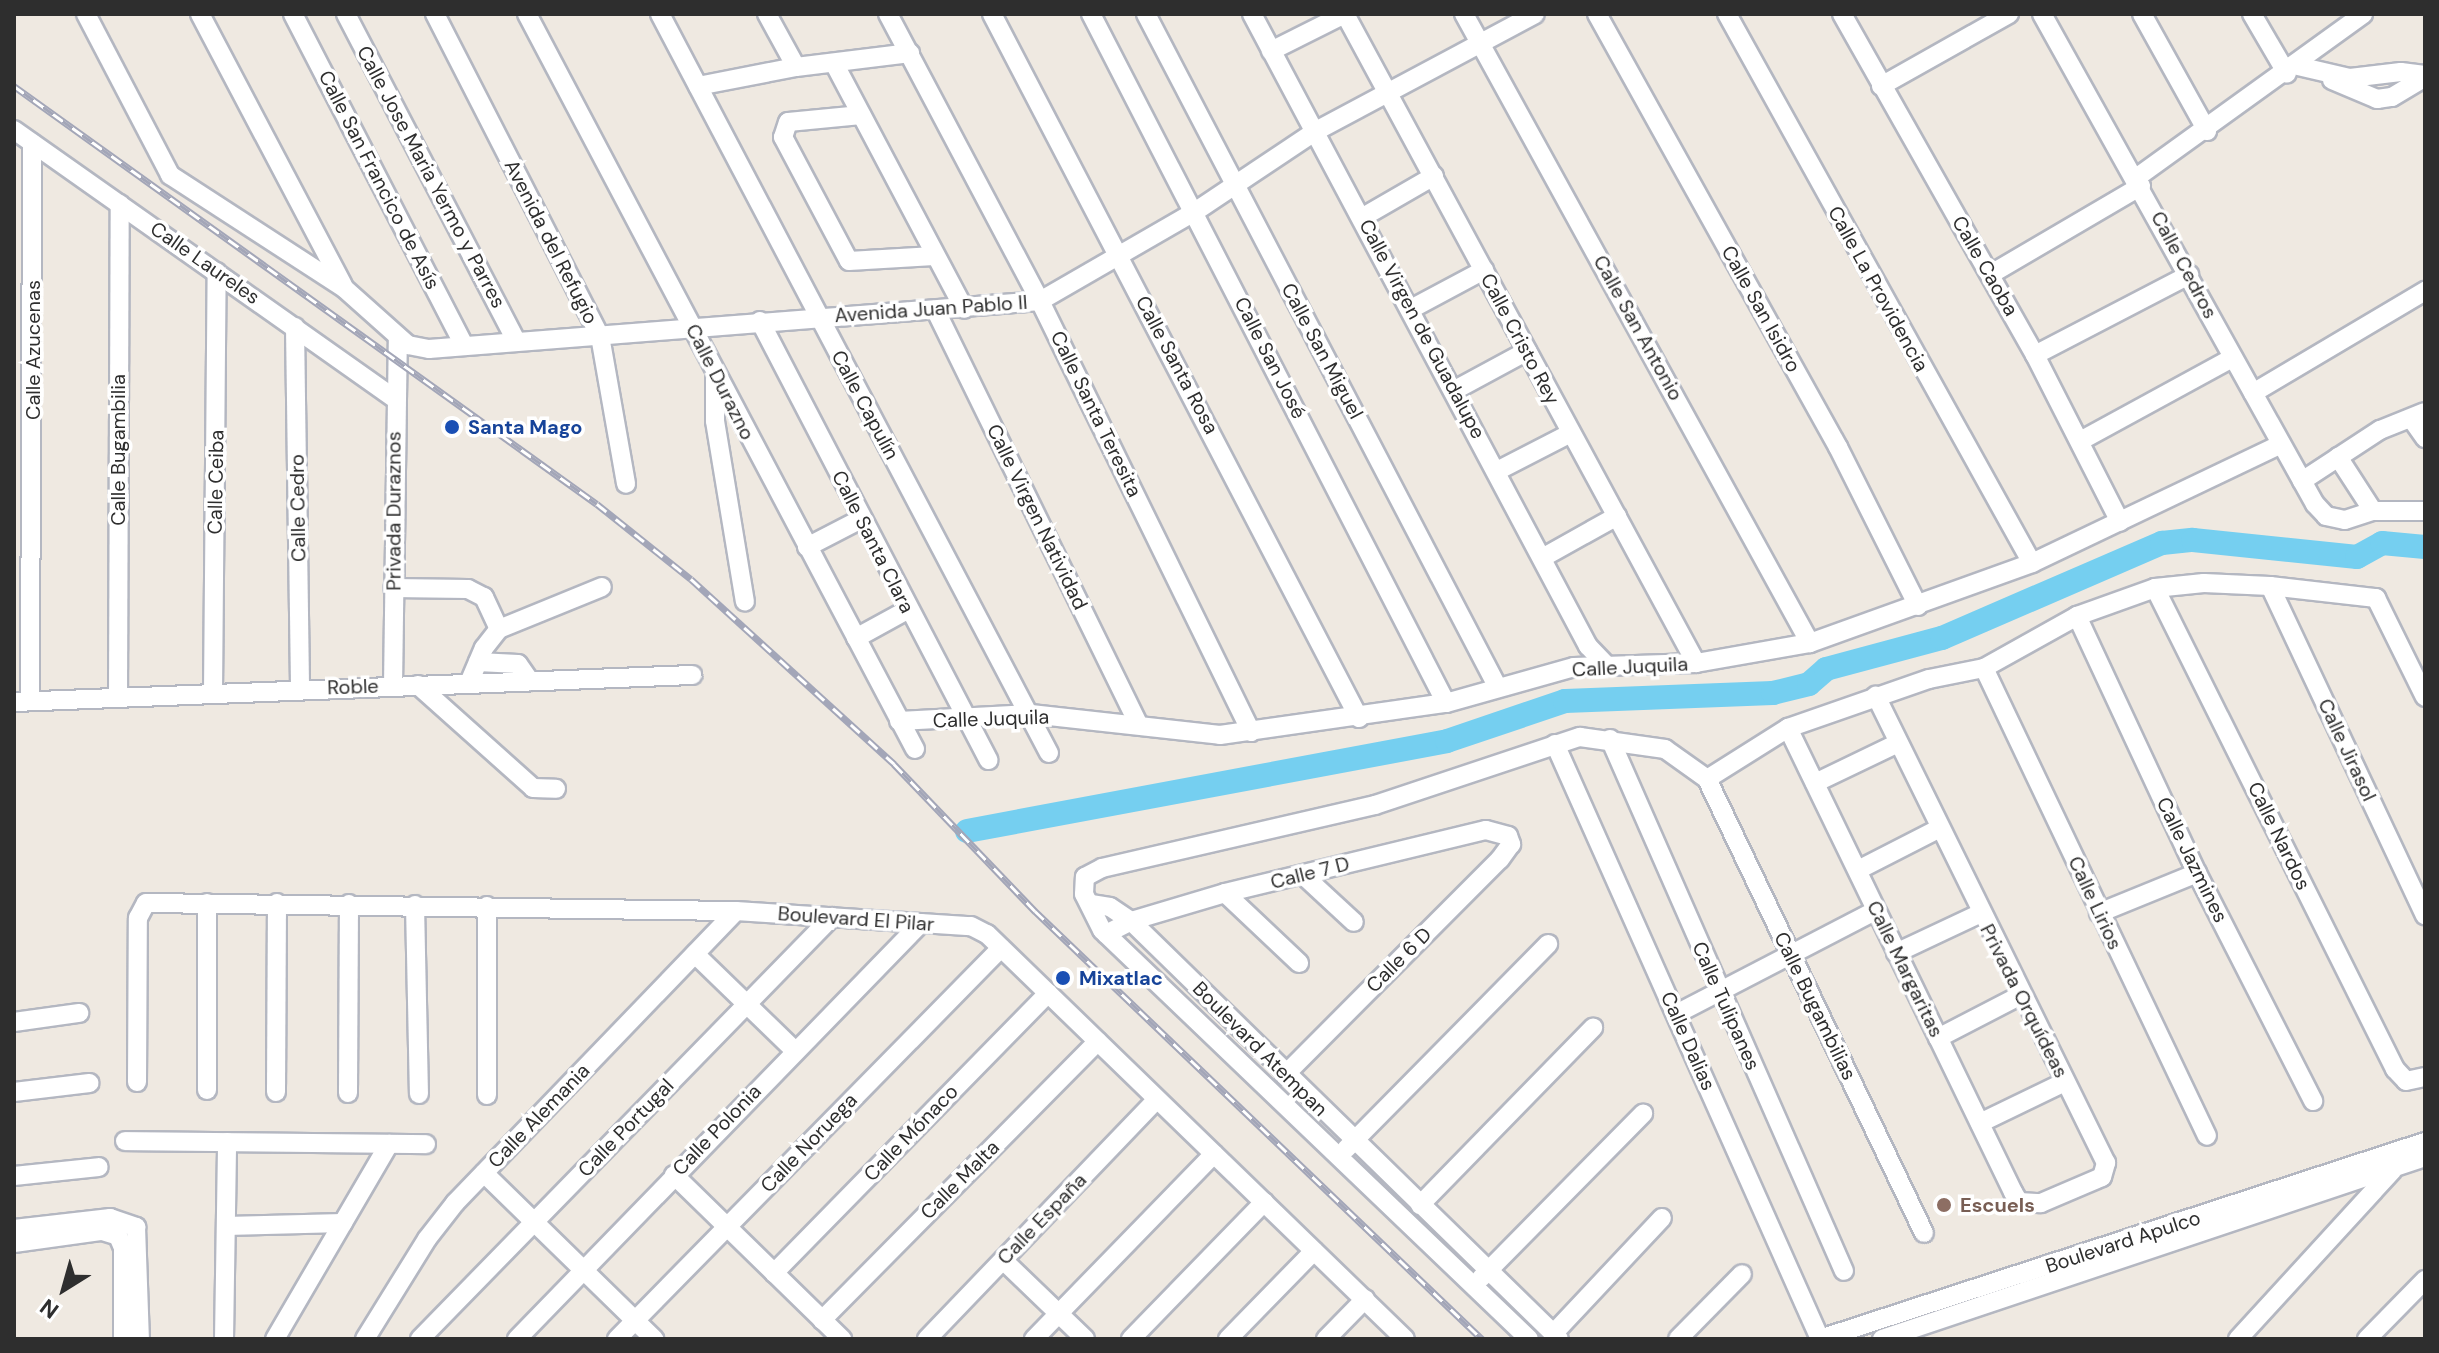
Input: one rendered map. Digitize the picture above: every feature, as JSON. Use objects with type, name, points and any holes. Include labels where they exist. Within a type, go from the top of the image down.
[{"type":"street","points":[[86,14],[170,175],[344,288],[398,337]]},
{"type":"street","points":[[200,14],[344,288]]},
{"type":"street","name":"Calle San Francico de Asís","points":[[293,14],[464,346]]},
{"type":"street","name":"Calle Jose Maria Yermo y Parres","points":[[346,14],[516,341]]},
{"type":"street","name":"Avenida del Refugio","points":[[435,14],[600,336],[626,484]]},
{"type":"street","name":"Calle Durazno","points":[[527,14],[915,749]]},
{"type":"street","name":"Calle Capulín","points":[[660,14],[1049,753]]},
{"type":"street","points":[[767,14],[796,67]]},
{"type":"street","name":"Calle Santa Teresita","points":[[888,14],[1040,301],[1251,732]]},
{"type":"street","name":"Calle Santa Rosa","points":[[992,14],[1359,718]]},
{"type":"street","name":"Calle San José","points":[[1091,14],[1196,211],[1446,703]]},
{"type":"street","name":"Calle San Miguel","points":[[1146,14],[1498,688]]},
{"type":"street","name":"Calle Virgen de Guadalupe","points":[[1252,14],[1455,390],[1588,646],[1607,666]]},
{"type":"street","points":[[1271,51],[1345,14]]},
{"type":"street","name":"Calle Cristo Rey","points":[[1345,14],[1696,663]]},
{"type":"street","name":"Calle San Antonio","points":[[1464,14],[1810,643]]},
{"type":"street","name":"Avenida Juan Pablo II","points":[[398,337],[415,348],[464,346],[600,336],[691,325],[936,311],[1040,301],[1196,211],[1316,131],[1482,46],[1535,14]]},
{"type":"street","name":"Calle San Isidro","points":[[1597,14],[1838,447],[1918,606]]},
{"type":"street","name":"Calle La Providencia","points":[[1727,14],[2032,563]]},
{"type":"street","name":"Calle Caoba","points":[[1842,14],[1991,274],[2120,522]]},
{"type":"street","points":[[1881,86],[2009,14]]},
{"type":"street","name":"Calle Cedros","points":[[2042,14],[2139,182],[2279,445],[2302,481],[2326,516],[2345,520],[2373,511]]},
{"type":"street","points":[[2142,14],[2207,131]]},
{"type":"street","points":[[2252,14],[2293,70],[2326,76],[2425,76]]},
{"type":"street","points":[[1991,274],[2139,182],[2293,70],[2363,14]]},
{"type":"street","points":[[698,86],[796,67],[910,53]]},
{"type":"street","points":[[834,63],[964,309]]},
{"type":"street","points":[[861,115],[788,122],[783,137],[849,261],[934,256]]},
{"type":"street","name":"Calle Laureles","points":[[14,130],[394,398]]},
{"type":"street","name":"Calle Azucenas","points":[[22,701],[23,226],[32,143]]},
{"type":"street","points":[[1363,217],[1434,176]]},
{"type":"street","name":"Calle Bugambilia","points":[[118,696],[120,204]]},
{"type":"street","points":[[1411,309],[1484,270]]},
{"type":"street","name":"Calle Ceiba","points":[[213,692],[217,272]]},
{"type":"street","points":[[2035,355],[2189,275]]},
{"type":"street","points":[[2253,393],[2425,291]]},
{"type":"street","name":"Calle Virgen Natividad","points":[[936,311],[1138,724]]},
{"type":"street","name":"Calle Santa Clara","points":[[760,321],[907,610],[989,760]]},
{"type":"street","name":"Calle Cedro","points":[[295,327],[300,689]]},
{"type":"street","name":"Privada Duraznos","points":[[393,686],[394,398],[398,337]]},
{"type":"street","points":[[1455,390],[1527,351]]},
{"type":"street","points":[[2080,441],[2232,358]]},
{"type":"street","points":[[716,377],[715,421],[745,602]]},
{"type":"street","points":[[2302,481],[2380,430],[2419,416],[2425,438]]},
{"type":"street","points":[[1497,471],[1571,433]]},
{"type":"street","name":"Calle Juquila","points":[[899,721],[968,720],[1031,714],[1220,735],[1359,718],[1446,703],[1574,667],[1696,663],[1810,643],[2032,563],[2279,445]]},
{"type":"street","points":[[2338,457],[2373,511],[2425,511]]},
{"type":"street","points":[[1542,558],[1617,516]]},
{"type":"street","points":[[807,547],[861,519]]},
{"type":"street","points":[[1091,904],[1082,885],[1085,877],[1102,868],[1375,805],[1580,737],[1665,749],[1707,779],[1788,728],[1876,696],[1984,668],[2077,616],[2155,588],[2204,583],[2270,586],[2376,598],[2425,697]]},
{"type":"street","name":"Calle Jirasol","points":[[2270,586],[2425,915]]},
{"type":"street","points":[[469,683],[499,629],[602,587]]},
{"type":"street","points":[[393,588],[468,589],[484,597],[499,629]]},
{"type":"street","name":"Calle Nardos","points":[[2155,588],[2395,1069],[2406,1081],[2425,1077]]},
{"type":"street","points":[[856,638],[907,610]]},
{"type":"street","name":"Calle Jazmines","points":[[2077,616],[2197,873],[2313,1101]]},
{"type":"street","points":[[1574,667],[1588,646]]},
{"type":"street","points":[[478,662],[518,664],[530,681]]},
{"type":"street","name":"Calle Lirios","points":[[1984,668],[2207,1136]]},
{"type":"street","name":"Roble","points":[[22,701],[692,675]]},
{"type":"street","points":[[418,685],[533,788],[556,789]]},
{"type":"street","name":"Privada Orquídeas","points":[[1876,696],[1979,914],[2106,1163],[2106,1173],[2027,1204]]},
{"type":"street","name":"Calle Margaritas","points":[[1788,728],[2013,1192],[2027,1204]]},
{"type":"street","name":"Calle Tulipanes","points":[[1610,739],[1844,1271]]},
{"type":"street","points":[[1815,783],[1898,743]]},
{"type":"street","name":"Calle Dalias","points":[[1555,744],[1820,1339]]},
{"type":"street","name":"Calle Bugambilias","points":[[1707,779],[1924,1233]]},
{"type":"street","points":[[1858,870],[1938,829]]},
{"type":"street","name":"Calle 7 D","points":[[1106,934],[1131,921],[1225,893],[1486,830],[1502,831],[1511,844]]},
{"type":"street","name":"Calle 6 D","points":[[1285,1075],[1511,844]]},
{"type":"street","points":[[2099,913],[2197,873]]},
{"type":"street","points":[[1303,875],[1354,922]]},
{"type":"street","points":[[1225,893],[1299,963]]},
{"type":"street","points":[[207,903],[207,1090]]},
{"type":"street","points":[[276,1092],[277,903]]},
{"type":"street","name":"Boulevard El Pilar","points":[[137,1082],[142,905],[277,903],[736,911],[971,926],[1001,948],[1405,1339]]},
{"type":"street","points":[[348,1093],[349,904]]},
{"type":"street","name":"Boulevard Atempan","points":[[1091,904],[1110,907],[1131,921],[1285,1075],[1556,1336]]},
{"type":"street","name":"Boulevard Atempan","points":[[1091,904],[1106,934],[1529,1339]]},
{"type":"street","points":[[415,905],[419,1094]]},
{"type":"street","points":[[487,906],[487,1095]]},
{"type":"street","name":"Calle Alemania","points":[[365,1339],[427,1239],[484,1173],[736,911]]},
{"type":"street","points":[[1676,1014],[1791,958],[1875,911]]},
{"type":"street","points":[[1896,953],[1979,914]]},
{"type":"street","name":"Calle Portugal","points":[[420,1339],[832,917]]},
{"type":"street","name":"Calle Polonia","points":[[517,1339],[794,1050],[921,923]]},
{"type":"street","points":[[1339,1156],[1548,944]]},
{"type":"street","name":"Calle Noruega","points":[[617,1339],[1001,948]]},
{"type":"street","points":[[695,954],[794,1050]]},
{"type":"street","name":"Calle Mónaco","points":[[774,1273],[1048,993]]},
{"type":"street","points":[[1938,1038],[2021,995]]},
{"type":"street","points":[[15,1017],[79,1013]]},
{"type":"street","points":[[1420,1205],[1593,1028]]},
{"type":"street","name":"Calle Malta","points":[[822,1320],[1098,1041]]},
{"type":"street","points":[[1980,1123],[2065,1082]]},
{"type":"street","points":[[14,1092],[89,1083]]},
{"type":"street","name":"Calle España","points":[[927,1339],[1157,1099]]},
{"type":"street","points":[[1473,1285],[1643,1114]]},
{"type":"street","points":[[125,1141],[426,1144]]},
{"type":"street","points":[[224,1339],[227,1142]]},
{"type":"street","points":[[275,1339],[389,1144]]},
{"type":"street","points":[[2238,1339],[2396,1168],[2421,1149]]},
{"type":"street","name":"Boulevard Apulco","points":[[1820,1339],[2421,1149]]},
{"type":"street","points":[[1034,1339],[1214,1154]]},
{"type":"street","points":[[14,1176],[99,1167]]},
{"type":"street","name":"Boulevard Apulco","points":[[1882,1339],[2396,1168]]},
{"type":"street","points":[[484,1173],[654,1339]]},
{"type":"street","points":[[674,1175],[842,1339]]},
{"type":"street","points":[[1131,1339],[1264,1202]]},
{"type":"street","points":[[14,1229],[110,1218],[123,1228],[140,1243],[140,1339]]},
{"type":"street","points":[[1556,1336],[1662,1218]]},
{"type":"street","points":[[226,1226],[343,1223]]},
{"type":"street","points":[[14,1243],[123,1228]]},
{"type":"street","points":[[123,1228],[123,1339]]},
{"type":"street","points":[[1228,1339],[1314,1251]]},
{"type":"street","points":[[1003,1260],[1085,1339]]},
{"type":"street","points":[[1678,1339],[1742,1274]]},
{"type":"street","points":[[2367,1339],[2425,1280]]},
{"type":"street","points":[[1326,1339],[1365,1299]]},
{"type":"street","points":[[1888,1319],[1924,1339]]},
{"type":"waterway","points":[[967,831],[1447,741],[1565,701],[1773,693],[1809,684],[1826,669],[1942,638],[2162,543],[2193,540],[2357,557],[2382,543],[2425,547]]},
{"type":"railway","points":[[14,86],[597,504],[691,579],[894,764],[1035,911],[1482,1339]]},
{"type":"place","name":"Santa Mago","points":[[452,427]]},
{"type":"place","name":"Mixatlac","points":[[1063,978]]},
{"type":"place","name":"Escuels","points":[[1944,1205]]}]
